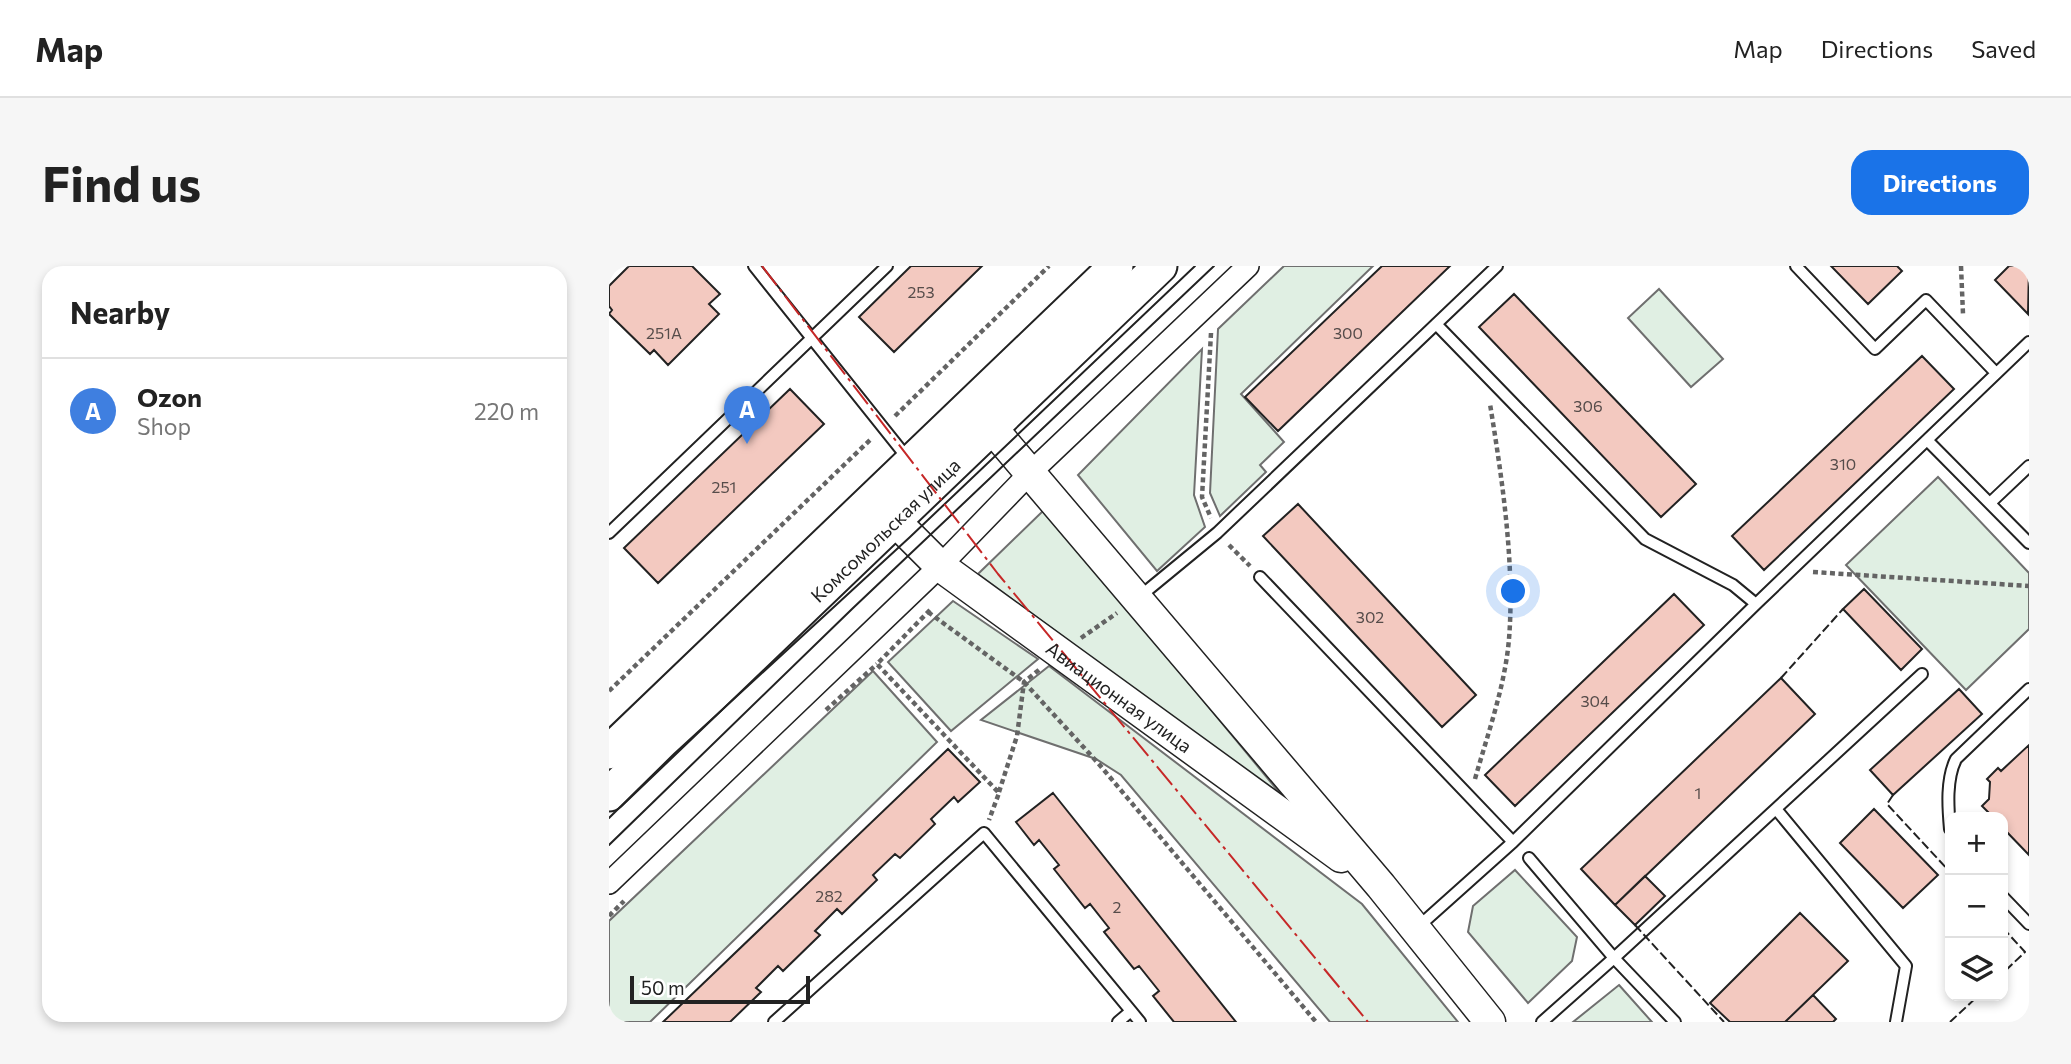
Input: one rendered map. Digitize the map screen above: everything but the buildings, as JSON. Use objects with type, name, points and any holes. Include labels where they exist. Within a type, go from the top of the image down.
[{"type":"main road","name":"Комсомольская улица","points":[[609,752],[1116,266]]},
{"type":"main road","name":"Комсомольская улица","points":[[609,794],[1160,266]]},
{"type":"main road","name":"Авиационная улица","points":[[991,427],[1381,886],[1490,1022]]},
{"type":"main road","points":[[887,486],[888,504],[893,519]]},
{"type":"main road","name":"Авиационная улица","points":[[893,519],[950,573],[1381,886]]},
{"type":"street","points":[[609,883],[950,573],[1030,473],[1248,266]]},
{"type":"lane","points":[[754,266],[911,462]]},
{"type":"lane","points":[[609,533],[887,266]]},
{"type":"lane","points":[[1138,598],[1217,533],[1497,266]]},
{"type":"lane","points":[[1796,266],[1875,349],[1926,300],[1996,373]]},
{"type":"lane","points":[[1436,324],[1644,539],[1733,584],[1756,604]]},
{"type":"lane","points":[[1416,929],[1513,842],[1790,570],[2029,342]]},
{"type":"lane","points":[[1927,440],[2029,543]]},
{"type":"lane","points":[[1990,503],[2029,466]]},
{"type":"lane","points":[[1260,577],[1513,842]]},
{"type":"lane","points":[[1542,1022],[1922,674]]},
{"type":"lane","points":[[1950,812],[1950,780],[1956,759],[2029,689]]},
{"type":"lane","points":[[1776,809],[1906,966],[1896,1022]]},
{"type":"lane","points":[[774,1022],[984,833],[1140,1022]]},
{"type":"lane","points":[[1529,858],[1614,958],[1675,1022]]},
{"type":"lane","points":[[2008,902],[2029,924]]},
{"type":"lane","points":[[1118,1022],[1131,1011]]},
{"type":"path","points":[[609,691],[1049,266]]},
{"type":"path","points":[[1961,266],[1964,340]]},
{"type":"path","points":[[1211,322],[1202,497],[1217,533],[1260,577]]},
{"type":"path","points":[[1470,797],[1497,703],[1509,640],[1510,574],[1498,450],[1486,375]]},
{"type":"path","points":[[1790,570],[2029,586]]},
{"type":"path","points":[[950,573],[928,612],[877,664],[999,793]]},
{"type":"path","points":[[984,833],[1017,736],[1024,682],[1138,598]]},
{"type":"path","points":[[928,612],[1024,682],[1098,763],[1315,1022]]},
{"type":"green space","points":[[1284,266],[1373,266],[1241,394],[1284,442],[1260,465],[1266,472],[1220,516],[1210,493],[1218,329]]},
{"type":"green space","points":[[1659,289],[1723,359],[1691,387],[1628,318]]},
{"type":"green space","points":[[1202,349],[1194,495],[1205,527],[1157,571],[1078,475]]},
{"type":"green space","points":[[1938,477],[2029,573],[2029,629],[1966,690],[1846,565]]},
{"type":"green space","points":[[1045,509],[1288,803],[978,574]]},
{"type":"green space","points":[[953,601],[1038,659],[951,731],[888,662]]},
{"type":"green space","points":[[1049,666],[1362,904],[1458,1022],[1330,1022],[1121,775],[1096,759],[981,720]]},
{"type":"green space","points":[[873,671],[937,742],[650,1022],[609,1022],[609,921]]},
{"type":"green space","points":[[1515,870],[1577,937],[1572,961],[1528,1003],[1468,932],[1473,906]]},
{"type":"green space","points":[[1619,985],[1652,1022],[1573,1022]]},
{"type":"tram line","points":[[609,818],[1195,266]]},
{"type":"tram line","points":[[609,845],[852,609],[1214,266]]},
{"type":"fence","points":[[1781,678],[1843,609]]},
{"type":"fence","points":[[1893,795],[1887,804],[1945,867]]},
{"type":"fence","points":[[1635,925],[1724,1022]]},
{"type":"fence","points":[[2008,933],[2025,952],[2008,968]]},
{"type":"fence","points":[[1950,1022],[1973,1001]]},
{"type":"power","points":[[762,266],[998,574],[1368,1022]]},
{"type":"place","name":"Ozon","points":[[747,444]]}]
